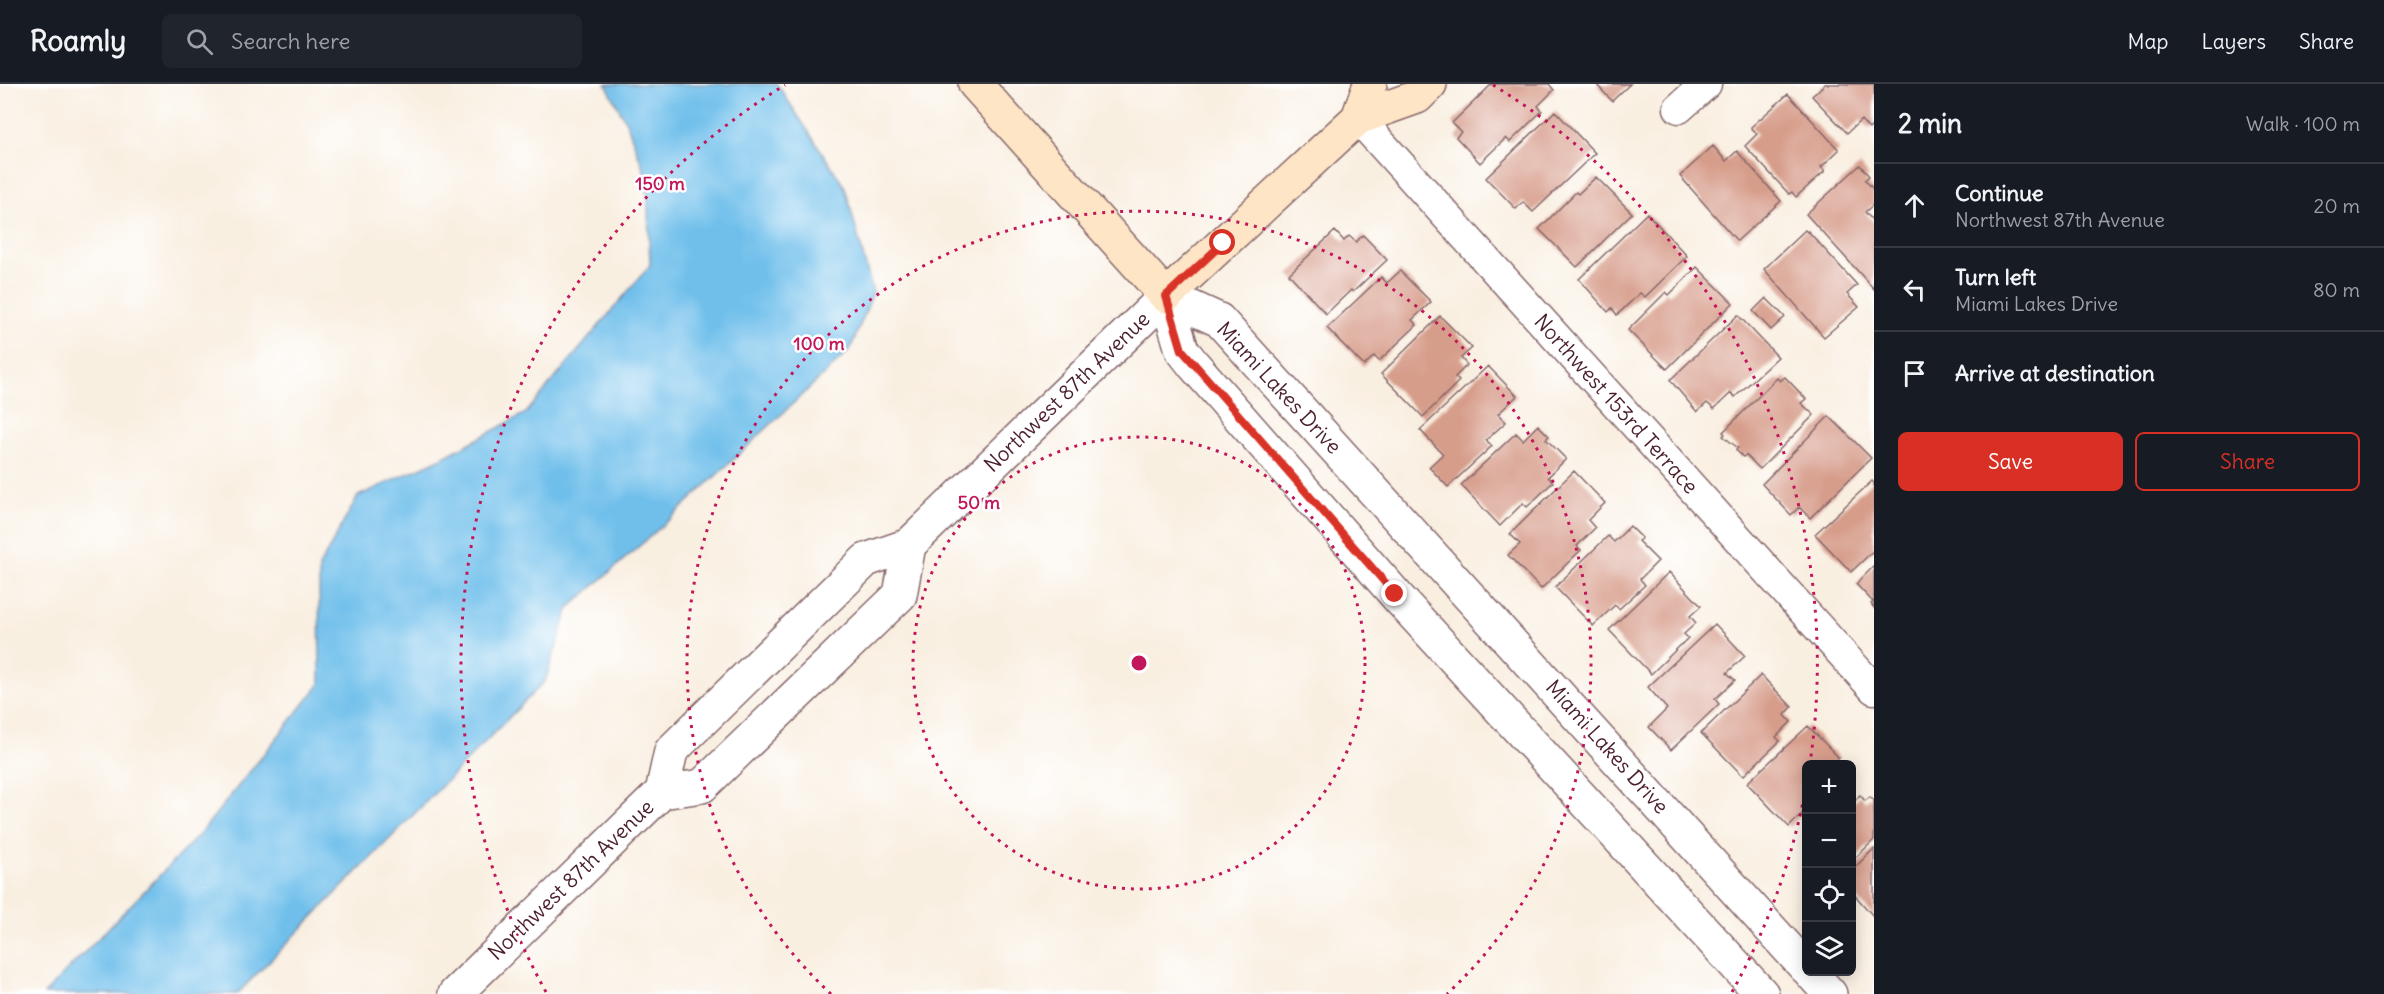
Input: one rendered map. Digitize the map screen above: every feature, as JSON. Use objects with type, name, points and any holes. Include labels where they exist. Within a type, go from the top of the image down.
[{"type":"main road","points":[[975,84],[1166,296]]},
{"type":"main road","name":"Northwest 87th Avenue","points":[[1358,118],[1370,84]]},
{"type":"main road","name":"Northwest 87th Avenue","points":[[1166,296],[1358,118],[1417,97],[1430,84]]},
{"type":"street","points":[[1679,108],[1706,84]]},
{"type":"street","name":"Northwest 153rd Terrace","points":[[1358,118],[1874,689]]},
{"type":"street","name":"Northwest 87th Avenue","points":[[455,994],[662,792],[671,751],[866,560],[909,545],[1166,296]]},
{"type":"street","name":"Miami Lakes Drive","points":[[1166,296],[1219,320],[1802,964]]},
{"type":"street","points":[[1166,296],[1182,350],[1193,364],[1402,602],[1762,994]]},
{"type":"street","name":"Northwest 87th Avenue","points":[[662,792],[702,786],[900,595],[909,545]]},
{"type":"street","points":[[1814,976],[1830,994]]},
{"type":"water","points":[[606,84],[777,84],[845,187],[873,293],[850,350],[671,518],[569,608],[545,681],[237,994],[44,994],[199,835],[320,684],[319,567],[358,496],[442,458],[526,413],[650,265],[647,179],[627,124]]},
{"type":"building","points":[[1492,84],[1549,84],[1554,90],[1538,106],[1542,111],[1510,142],[1506,138],[1480,163],[1456,137],[1461,132],[1452,123]]},
{"type":"building","points":[[1596,84],[1630,84],[1612,101]]},
{"type":"building","points":[[1825,84],[1874,84],[1874,124],[1869,129],[1861,120],[1847,133],[1812,96]]},
{"type":"building","points":[[1788,94],[1839,150],[1821,167],[1825,171],[1796,197],[1792,192],[1789,194],[1745,146],[1757,134],[1751,127]]},
{"type":"building","points":[[1555,111],[1595,153],[1533,212],[1523,202],[1516,209],[1486,178]]},
{"type":"building","points":[[1713,146],[1726,161],[1737,151],[1781,201],[1737,241],[1680,176]]},
{"type":"building","points":[[1860,165],[1869,176],[1865,180],[1874,190],[1874,204],[1865,212],[1874,222],[1874,289],[1806,214]]},
{"type":"building","points":[[1596,177],[1632,213],[1577,267],[1539,229],[1576,192],[1578,194]]},
{"type":"building","points":[[1647,213],[1687,256],[1645,297],[1640,293],[1617,315],[1612,308],[1608,312],[1579,279]]},
{"type":"building","points":[[1805,230],[1857,285],[1847,294],[1859,307],[1824,337],[1764,269]]},
{"type":"building","points":[[1335,231],[1344,241],[1349,236],[1356,242],[1363,235],[1387,260],[1326,314],[1289,274]]},
{"type":"building","points":[[1697,267],[1733,303],[1667,369],[1628,330],[1666,292],[1669,295]]},
{"type":"building","points":[[1400,271],[1431,302],[1412,320],[1417,325],[1379,361],[1374,356],[1364,366],[1327,328],[1381,277],[1387,283]]},
{"type":"building","points":[[1766,298],[1785,317],[1771,330],[1753,311]]},
{"type":"building","points":[[1738,315],[1778,357],[1735,397],[1731,393],[1714,409],[1707,403],[1697,412],[1670,380]]},
{"type":"building","points":[[1440,316],[1472,348],[1461,358],[1467,365],[1455,377],[1459,381],[1423,417],[1381,374]]},
{"type":"building","points":[[1488,366],[1517,396],[1498,414],[1506,422],[1486,440],[1492,446],[1448,487],[1429,467],[1443,454],[1420,430]]},
{"type":"building","points":[[1785,377],[1806,399],[1801,403],[1814,415],[1760,469],[1746,455],[1743,457],[1736,450],[1738,448],[1723,436],[1725,434],[1723,432],[1777,378],[1780,381]]},
{"type":"building","points":[[1829,416],[1871,458],[1810,518],[1799,507],[1791,515],[1762,484]]},
{"type":"building","points":[[1538,425],[1549,436],[1546,439],[1566,459],[1548,477],[1553,482],[1527,507],[1523,503],[1500,526],[1461,485],[1516,433],[1523,440]]},
{"type":"building","points":[[1574,471],[1605,503],[1588,520],[1595,528],[1577,546],[1581,550],[1541,589],[1508,555],[1520,544],[1510,534]]},
{"type":"building","points":[[1872,481],[1874,483],[1874,550],[1851,572],[1815,534]]},
{"type":"building","points":[[1630,526],[1642,538],[1638,541],[1658,561],[1640,579],[1645,585],[1619,609],[1615,605],[1593,626],[1555,587],[1608,536],[1614,542]]},
{"type":"building","points":[[1874,566],[1874,608],[1871,604],[1873,602],[1856,584]]},
{"type":"building","points":[[1669,572],[1701,606],[1690,616],[1696,623],[1684,634],[1688,638],[1651,674],[1609,630]]},
{"type":"building","points":[[1715,624],[1745,656],[1727,673],[1735,680],[1715,699],[1719,704],[1671,750],[1649,727],[1667,709],[1648,687]]},
{"type":"building","points":[[1761,675],[1792,707],[1785,715],[1791,722],[1776,737],[1780,741],[1743,776],[1701,733]]},
{"type":"building","points":[[1808,726],[1839,758],[1837,760],[1802,760],[1802,814],[1789,827],[1747,783]]},
{"type":"building","points":[[1860,795],[1865,801],[1870,797],[1874,801],[1874,840],[1856,857],[1856,814],[1856,800]]},
{"type":"building","points":[[1874,849],[1874,917],[1856,897],[1856,866]]},
{"type":"route","points":[[1223,243],[1166,296],[1182,350],[1395,594]]}]
